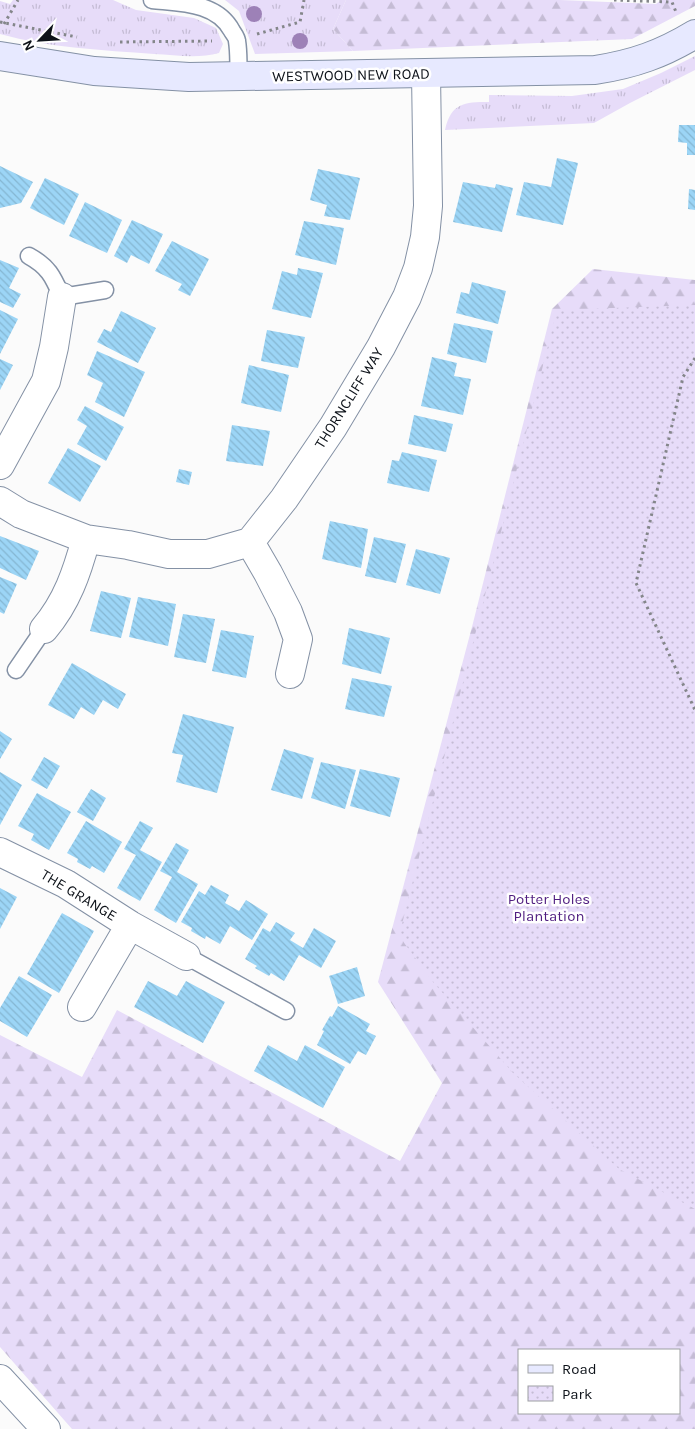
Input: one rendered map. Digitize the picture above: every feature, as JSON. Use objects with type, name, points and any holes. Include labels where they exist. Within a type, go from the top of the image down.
[{"type":"street","name":"WESTWOOD NEW ROAD","points":[[0,56],[94,71],[189,77],[595,70],[647,59],[666,51],[692,35]]},
{"type":"street","name":"THORNCLIFF WAY","points":[[250,542],[280,505],[333,427],[381,347],[418,268],[425,238],[428,206],[426,74]]},
{"type":"street","points":[[0,465],[46,382],[62,298]]},
{"type":"street","points":[[0,501],[21,514],[86,539],[128,544],[168,554],[208,554],[250,542],[288,612],[298,639],[290,674]]},
{"type":"street","points":[[44,629],[54,617],[70,588],[77,572],[86,539]]},
{"type":"street","name":"THE GRANGE","points":[[0,852],[66,884],[130,925],[186,956]]},
{"type":"street","name":"THE GRANGE","points":[[82,1007],[130,925]]},
{"type":"street","points":[[0,1379],[46,1429]]},
{"type":"lane","points":[[152,0],[189,4],[221,16],[237,40],[239,77]]},
{"type":"lane","points":[[29,256],[42,264],[54,280],[62,298],[105,290]]},
{"type":"lane","points":[[16,670],[44,629]]},
{"type":"lane","points":[[186,956],[286,1011]]},
{"type":"path","points":[[18,0],[2,23],[82,38]]},
{"type":"path","points":[[116,42],[237,40],[300,22],[304,0]]},
{"type":"path","points":[[614,0],[672,2],[692,35]]},
{"type":"path","points":[[695,358],[683,377],[636,583],[695,710]]},
{"type":"green space","points":[[13,0],[113,0],[136,10],[194,18],[216,28],[223,44],[219,53],[187,56],[76,48],[19,39],[0,34],[0,1],[10,4]]},
{"type":"green space","points":[[225,0],[346,0],[333,29],[353,51],[255,54],[239,11]]},
{"type":"green space","points":[[346,0],[560,0],[656,4],[661,0],[695,0],[695,6],[632,39],[353,51],[333,29]]},
{"type":"green space","points":[[695,56],[695,70],[594,123],[445,130],[455,109],[466,104],[489,102],[489,95],[572,96],[623,89]]},
{"type":"green space","points":[[593,269],[695,280],[695,1429],[72,1429],[0,1347],[0,1035],[82,1077],[117,1010],[400,1161],[442,1083],[378,982],[473,623],[552,309]]},
{"type":"green space","name":"Potter Holes Plantation","points":[[695,305],[695,1209],[619,1169],[513,1073],[433,982],[399,936],[557,310]]},
{"type":"building","points":[[679,125],[695,125],[695,155],[687,155],[687,143],[678,142]]},
{"type":"building","points":[[557,158],[578,163],[563,225],[516,215],[524,182],[551,187]]},
{"type":"building","points":[[0,166],[33,182],[21,203],[0,208]]},
{"type":"building","points":[[318,169],[360,178],[350,220],[324,216],[327,205],[310,200]]},
{"type":"building","points":[[45,178],[79,194],[64,225],[30,208]]},
{"type":"building","points":[[463,182],[495,188],[496,184],[513,188],[502,232],[453,222]]},
{"type":"building","points":[[689,189],[695,190],[695,210],[688,209]]},
{"type":"building","points":[[85,202],[122,220],[107,253],[69,236]]},
{"type":"building","points":[[132,220],[163,234],[149,264],[131,255],[127,263],[114,256]]},
{"type":"building","points":[[304,221],[344,228],[336,265],[295,255]]},
{"type":"building","points":[[172,241],[209,259],[190,296],[178,290],[182,284],[155,271]]},
{"type":"building","points":[[0,260],[19,268],[9,288],[21,294],[13,308],[0,302]]},
{"type":"building","points":[[298,268],[323,273],[311,318],[272,309],[282,271],[297,275]]},
{"type":"building","points":[[472,282],[506,291],[498,324],[456,313],[461,292],[469,294]]},
{"type":"building","points":[[0,310],[18,319],[0,354]]},
{"type":"building","points":[[121,311],[156,328],[138,363],[97,342],[104,329],[111,332]]},
{"type":"building","points":[[454,323],[493,331],[486,363],[447,354]]},
{"type":"building","points":[[267,330],[305,337],[298,368],[261,361]]},
{"type":"building","points":[[97,351],[145,372],[124,417],[95,402],[103,383],[87,375]]},
{"type":"building","points":[[432,357],[457,363],[454,376],[471,379],[463,415],[421,406]]},
{"type":"building","points":[[0,359],[13,365],[0,390]]},
{"type":"building","points":[[249,365],[289,375],[281,412],[241,403]]},
{"type":"building","points":[[85,406],[124,427],[106,461],[77,444],[87,426],[77,420]]},
{"type":"building","points":[[414,415],[453,424],[446,452],[408,444]]},
{"type":"building","points":[[232,425],[270,431],[263,466],[226,461]]},
{"type":"building","points":[[68,448],[101,466],[80,502],[48,483]]},
{"type":"building","points":[[402,452],[437,460],[429,492],[387,483],[392,460],[399,461]]},
{"type":"building","points":[[179,469],[192,472],[189,485],[176,482]]},
{"type":"building","points":[[330,521],[368,529],[361,568],[322,559]]},
{"type":"building","points":[[0,536],[39,551],[26,580],[0,568]]},
{"type":"building","points":[[374,537],[406,544],[396,583],[365,576]]},
{"type":"building","points":[[416,549],[450,558],[440,594],[406,585]]},
{"type":"building","points":[[0,577],[17,584],[4,614],[0,612]]},
{"type":"building","points":[[101,591],[131,598],[121,638],[90,631]]},
{"type":"building","points":[[138,597],[176,604],[168,646],[129,637]]},
{"type":"building","points":[[183,614],[215,619],[206,663],[174,657]]},
{"type":"building","points":[[349,628],[390,638],[381,674],[342,664]]},
{"type":"building","points":[[221,630],[254,636],[246,678],[212,671]]},
{"type":"building","points":[[72,663],[126,694],[118,709],[103,700],[94,715],[81,707],[74,719],[48,705]]},
{"type":"building","points":[[352,678],[392,686],[384,717],[345,709]]},
{"type":"building","points":[[183,714],[234,727],[217,793],[176,782],[183,755],[172,753]]},
{"type":"building","points":[[0,731],[12,739],[0,759]]},
{"type":"building","points":[[284,749],[314,758],[302,799],[271,790]]},
{"type":"building","points":[[44,757],[60,766],[47,789],[31,780]]},
{"type":"building","points":[[321,762],[356,770],[345,809],[311,798]]},
{"type":"building","points":[[360,769],[400,778],[390,817],[350,806]]},
{"type":"building","points":[[0,772],[22,785],[0,825]]},
{"type":"building","points":[[91,789],[106,798],[93,821],[77,812]]},
{"type":"building","points":[[37,793],[71,812],[49,850],[31,840],[34,834],[18,826]]},
{"type":"building","points":[[86,821],[122,842],[104,873],[92,866],[90,869],[77,862],[78,859],[67,853]]},
{"type":"building","points":[[140,821],[153,828],[140,850],[162,862],[140,901],[117,888],[136,855],[124,849]]},
{"type":"building","points":[[176,843],[189,850],[177,872],[198,884],[176,923],[154,910],[172,877],[160,871]]},
{"type":"building","points":[[211,885],[229,895],[225,903],[239,911],[246,900],[268,914],[252,940],[230,926],[220,944],[206,936],[205,939],[191,931],[192,928],[181,922],[199,891],[205,895]]},
{"type":"building","points":[[0,888],[17,897],[0,929]]},
{"type":"building","points":[[62,913],[94,931],[59,993],[27,974]]},
{"type":"building","points":[[276,922],[295,933],[290,940],[303,948],[314,928],[336,941],[321,968],[299,955],[284,981],[271,973],[269,976],[255,968],[257,966],[245,959],[263,928],[270,932]]},
{"type":"building","points":[[357,967],[365,996],[338,1004],[329,976]]},
{"type":"building","points":[[19,976],[52,995],[27,1037],[0,1021],[0,1008]]},
{"type":"building","points":[[148,981],[177,996],[186,981],[225,1002],[203,1043],[134,1007]]},
{"type":"building","points":[[338,1006],[370,1024],[366,1031],[376,1036],[366,1055],[358,1051],[350,1064],[317,1045],[324,1031],[322,1030]]},
{"type":"building","points":[[268,1045],[297,1061],[305,1045],[345,1067],[323,1108],[254,1071]]}]
